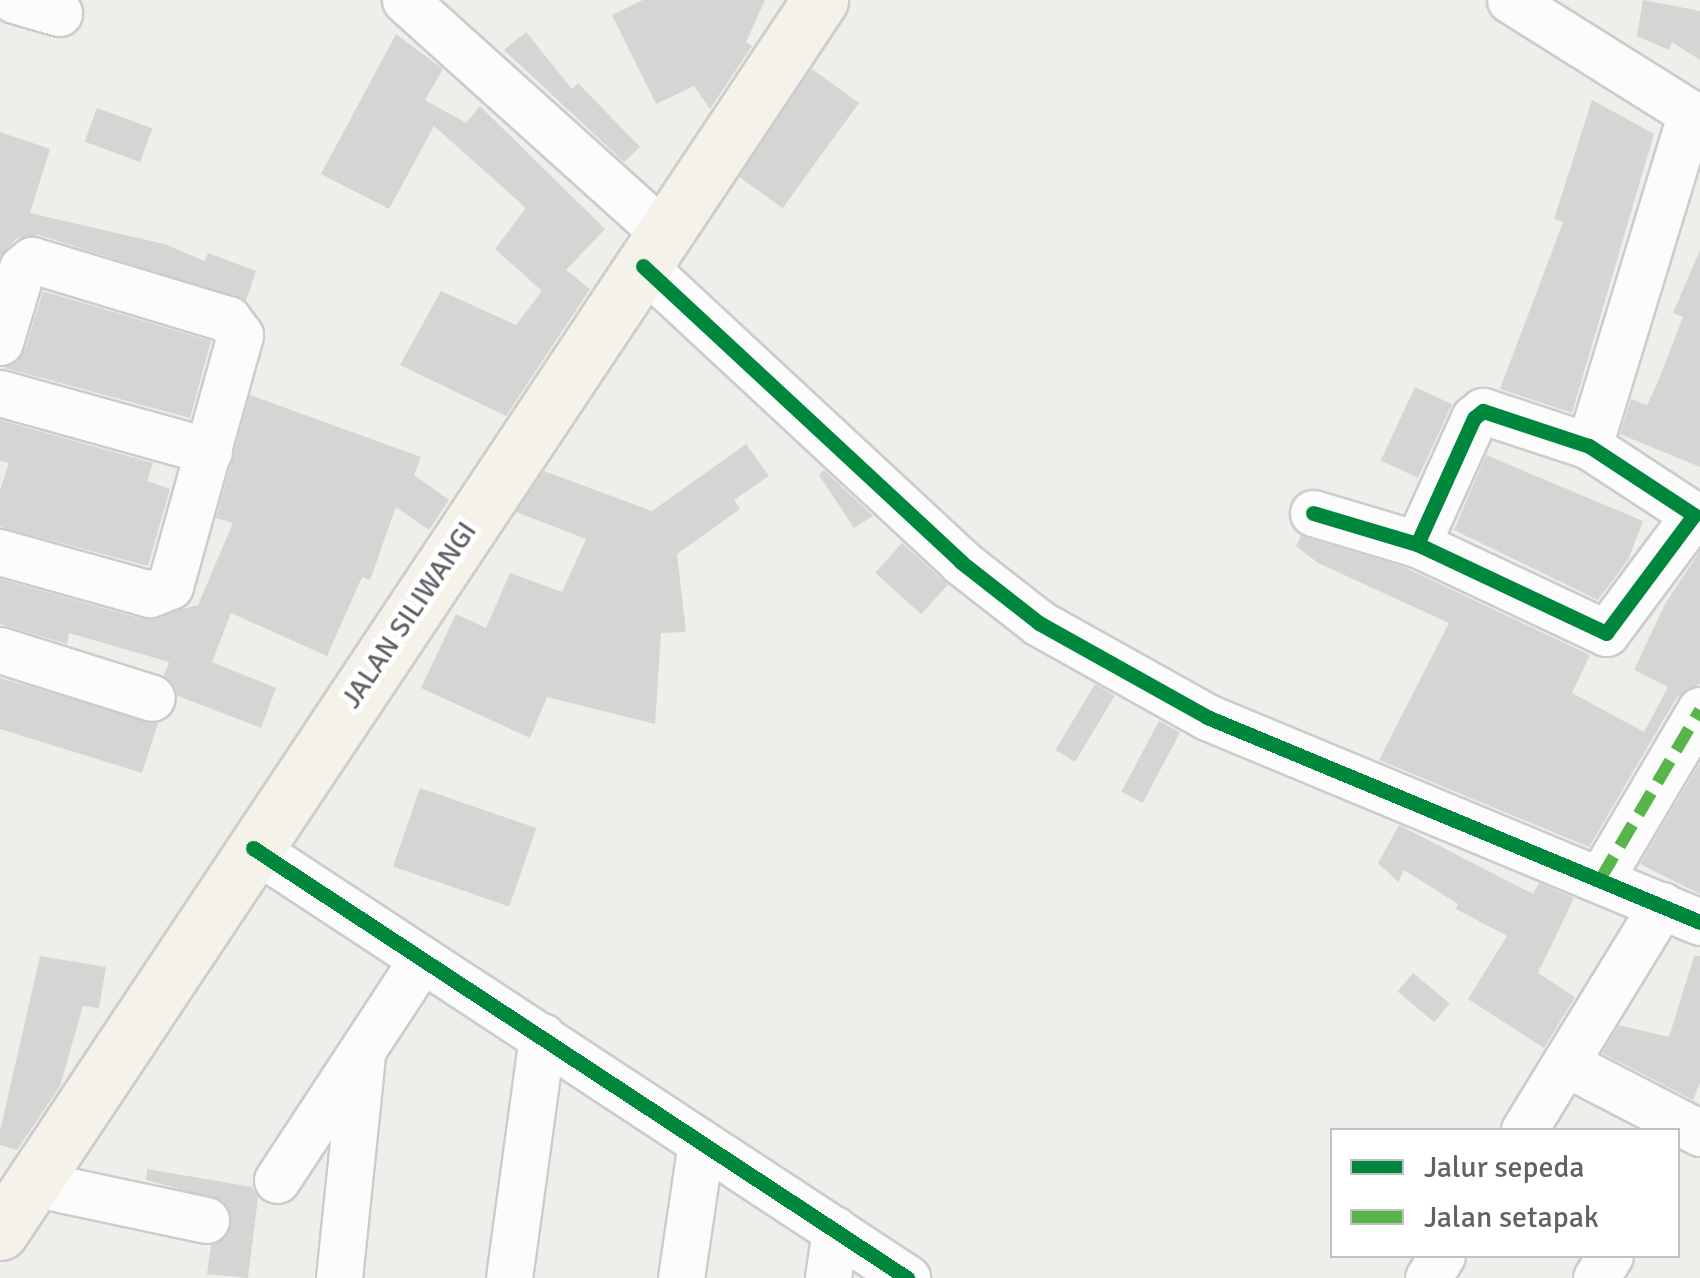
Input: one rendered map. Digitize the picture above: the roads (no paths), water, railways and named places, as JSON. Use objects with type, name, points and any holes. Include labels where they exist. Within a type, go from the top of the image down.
[{"type":"main road","name":"JALAN SILIWANGI","points":[[0,1232],[820,0]]},
{"type":"street","points":[[14,0],[59,13]]},
{"type":"street","points":[[404,0],[960,562],[1039,623],[1207,717],[1681,914],[1567,1064],[1525,1128]]},
{"type":"street","points":[[1510,0],[1695,116],[1589,446]]},
{"type":"street","points":[[0,342],[22,268],[32,260],[234,321],[240,334],[175,577],[162,592],[73,577],[0,552]]},
{"type":"street","points":[[0,392],[209,451]]},
{"type":"street","points":[[1314,513],[1417,544],[1606,633],[1697,512],[1589,446],[1483,412],[1474,418],[1417,544]]},
{"type":"street","points":[[0,650],[152,698]]},
{"type":"street","points":[[1602,878],[1700,710]]},
{"type":"street","points":[[253,848],[908,1278]]},
{"type":"street","points":[[277,1180],[422,959]]},
{"type":"street","points":[[508,1278],[542,1036]]},
{"type":"street","points":[[339,1278],[363,1050]]},
{"type":"street","points":[[1567,1064],[1697,1122]]},
{"type":"street","points":[[680,1278],[700,1142]]},
{"type":"street","points":[[32,1183],[206,1220]]},
{"type":"street","points":[[828,1278],[835,1230]]}]
